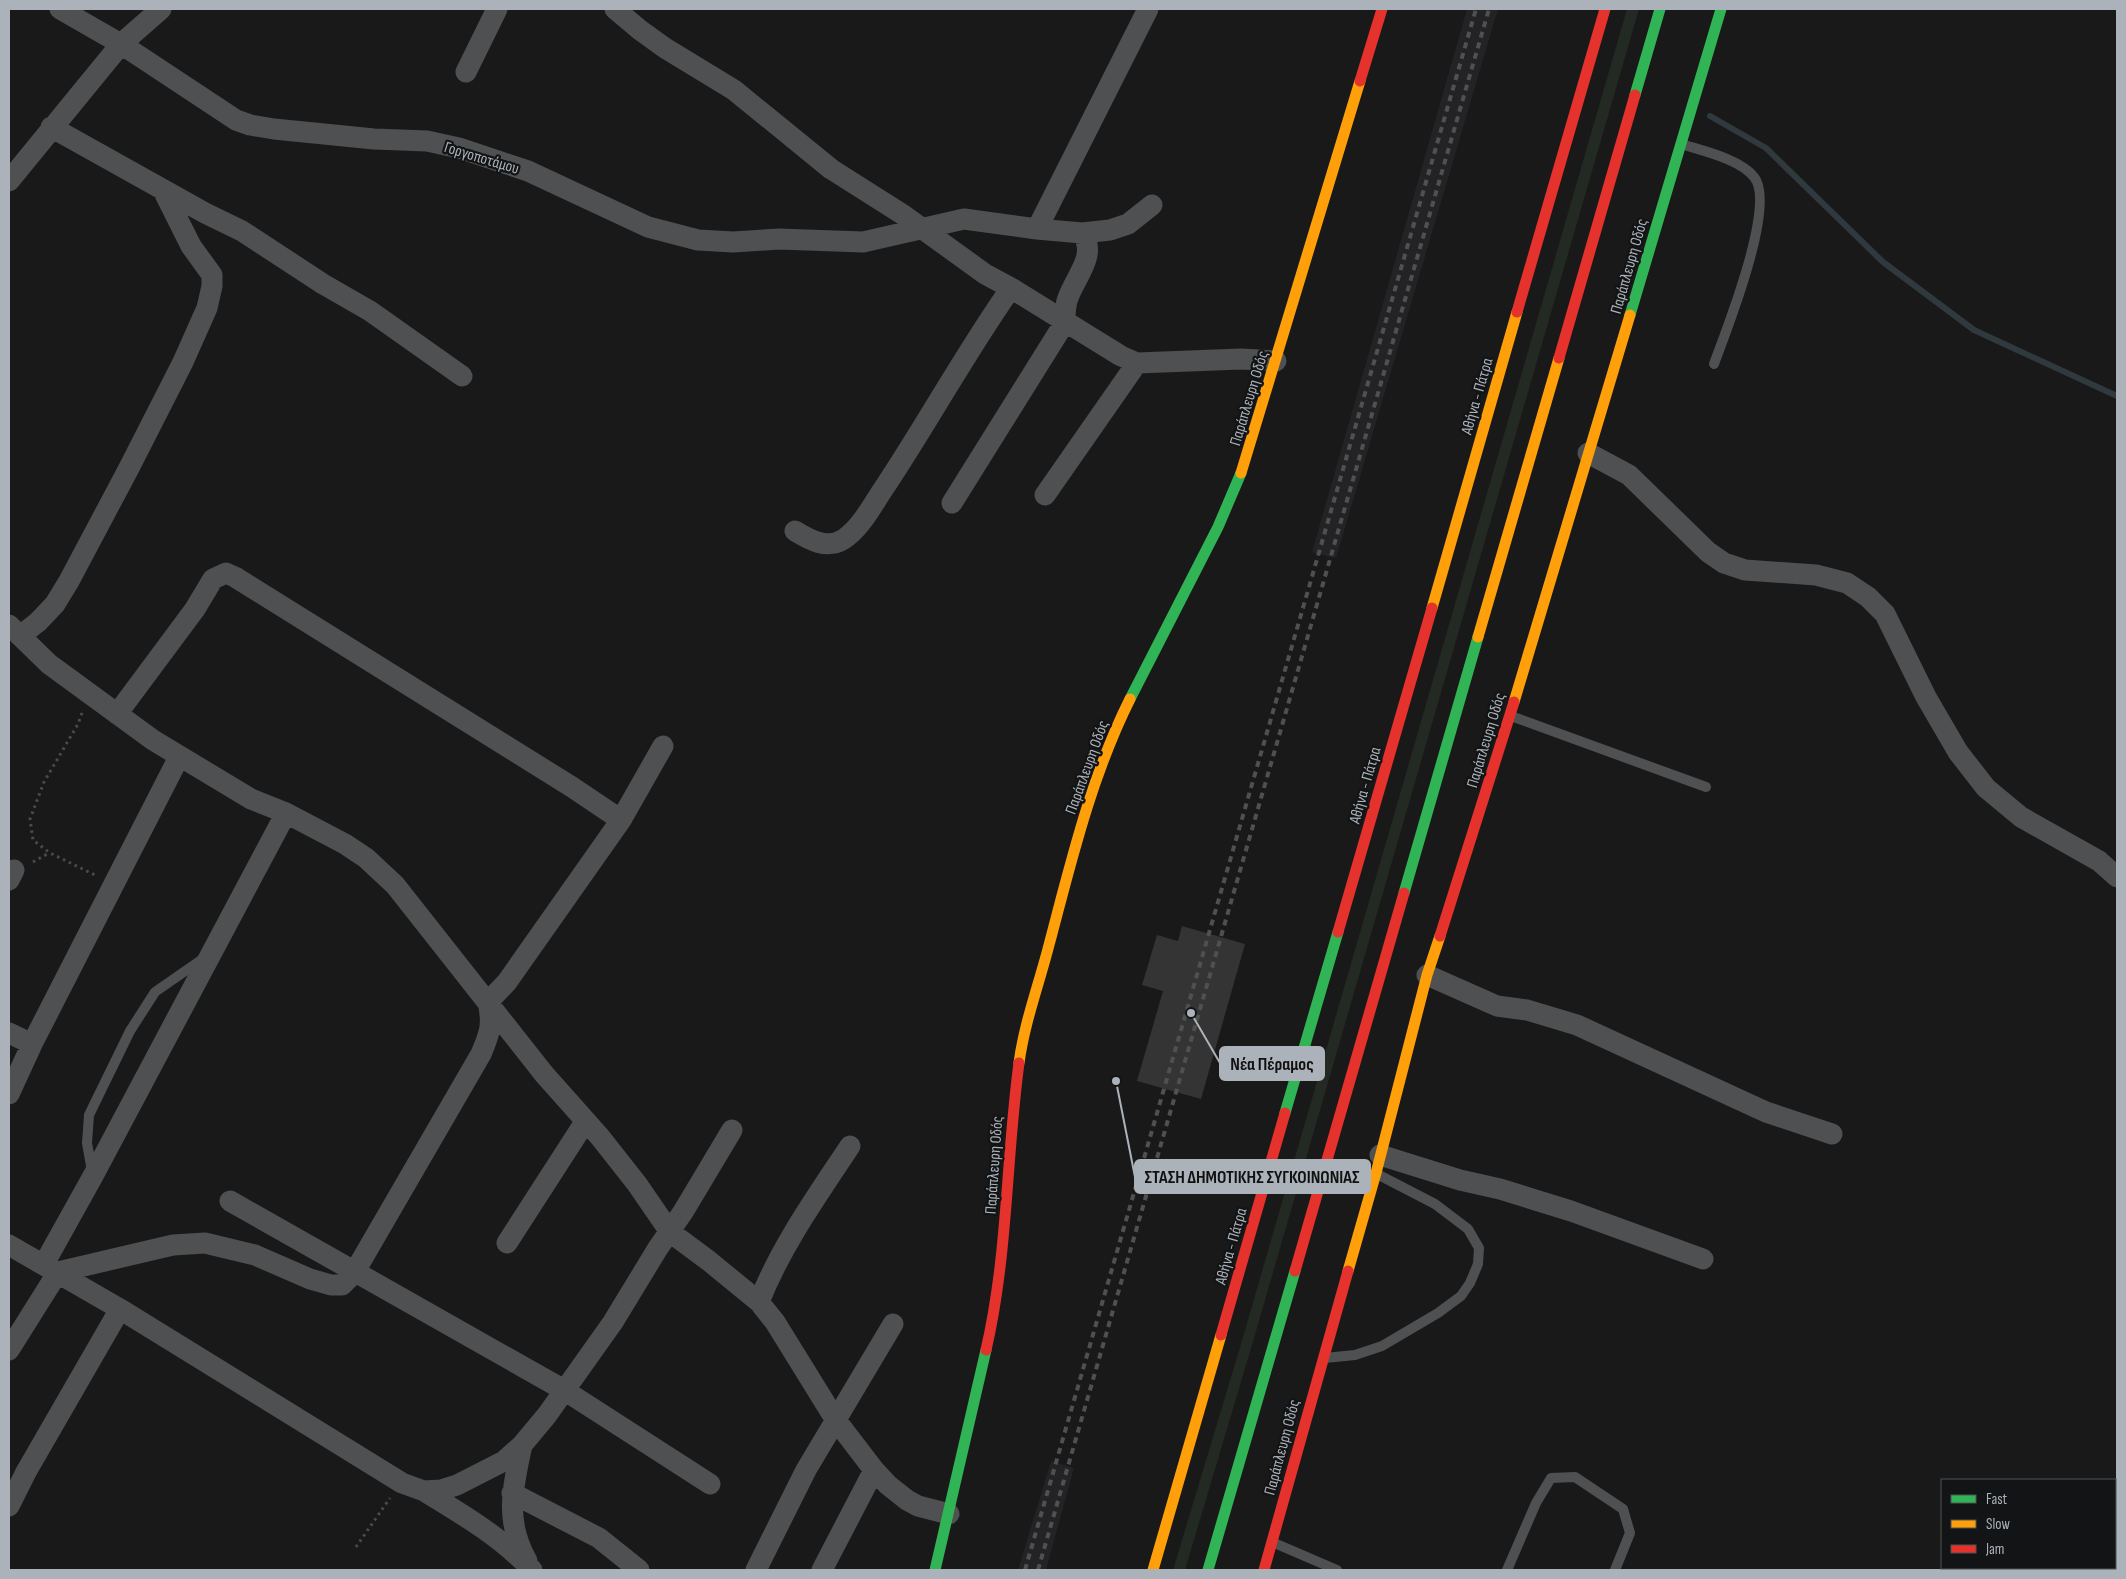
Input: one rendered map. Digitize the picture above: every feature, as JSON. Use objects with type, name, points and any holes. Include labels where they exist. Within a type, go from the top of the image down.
[{"type":"main road","name":"Παράπλευρη Οδός","points":[[935,1570],[992,1318],[1004,1240],[1014,1098],[1020,1054],[1077,840],[1097,778],[1120,720],[1218,527],[1241,472],[1382,9]]},
{"type":"main road","name":"Αθήνα - Πάτρα","points":[[1153,1570],[1605,9]]},
{"type":"main road","points":[[1208,1570],[1660,9]]},
{"type":"main road","name":"Παράπλευρη Οδός","points":[[1264,1570],[1378,1164],[1428,975],[1510,716],[1721,9]]},
{"type":"street","name":"Γοργοποτάμου","points":[[60,9],[121,44],[236,120],[250,125],[374,139],[427,141],[459,148],[528,171],[648,227],[698,240],[733,242],[779,239],[863,242],[923,230],[964,219],[1082,233],[1110,230],[1128,224],[1152,205]]},
{"type":"street","points":[[9,181],[51,127],[121,44],[161,9]]},
{"type":"street","points":[[466,72],[497,9]]},
{"type":"street","points":[[615,9],[665,48],[734,90],[831,169],[902,214],[985,274],[1121,356],[1137,363],[1241,359],[1276,361]]},
{"type":"street","points":[[1037,229],[1148,9]]},
{"type":"street","points":[[51,127],[271,248],[323,284],[370,311],[462,376]]},
{"type":"street","points":[[163,190],[191,246],[212,275],[212,286],[207,308],[183,362],[69,581],[55,604],[38,622],[14,630],[49,664],[89,695],[179,757],[251,799],[286,813],[345,844],[366,858],[395,885],[637,1184],[670,1232],[759,1302],[775,1322],[835,1419],[874,1470],[888,1485],[907,1500],[918,1506],[949,1514]]},
{"type":"street","points":[[952,503],[1065,322],[1068,298],[1082,269],[1088,250],[1086,238],[1082,233]]},
{"type":"street","points":[[795,531],[812,541],[827,544],[843,540],[854,530],[901,462],[980,332],[1011,288]]},
{"type":"street","points":[[1045,495],[1137,363]]},
{"type":"street","points":[[1588,453],[1628,475],[1708,552],[1724,563],[1745,570],[1816,575],[1847,584],[1868,598],[1885,614],[1926,697],[1958,752],[1986,788],[2021,817],[2099,861],[2117,877]]},
{"type":"street","points":[[117,714],[195,609],[212,579],[226,573],[572,787],[622,820]]},
{"type":"street","points":[[488,1002],[507,982],[622,820],[664,746]]},
{"type":"street","points":[[9,1094],[32,1044],[179,757]]},
{"type":"street","points":[[9,1350],[51,1268],[93,1176],[286,813]]},
{"type":"street","points":[[1428,975],[1497,1006],[1527,1010],[1577,1025],[1766,1112],[1832,1134]]},
{"type":"street","points":[[51,1268],[173,1245],[204,1243],[255,1255],[310,1279],[331,1286],[342,1286],[354,1273],[481,1054],[491,1019],[488,1002]]},
{"type":"street","points":[[9,1034],[32,1044]]},
{"type":"street","points":[[507,1243],[585,1122]]},
{"type":"street","points":[[424,1491],[441,1490],[457,1485],[504,1460],[522,1445],[613,1322],[732,1130]]},
{"type":"street","points":[[759,1302],[766,1284],[793,1234],[850,1146]]},
{"type":"street","points":[[1378,1164],[1460,1180],[1518,1194],[1703,1259]]},
{"type":"street","points":[[230,1201],[354,1273],[564,1390],[710,1484]]},
{"type":"street","points":[[9,1245],[120,1309],[402,1483],[424,1491],[490,1532],[517,1554],[532,1570]]},
{"type":"street","points":[[9,1506],[26,1472],[120,1309]]},
{"type":"street","points":[[756,1570],[806,1470],[893,1324]]},
{"type":"street","points":[[522,1445],[512,1493],[516,1534],[532,1570]]},
{"type":"street","points":[[822,1570],[874,1470]]},
{"type":"street","points":[[512,1493],[599,1538],[639,1570]]},
{"type":"lane","points":[[1680,144],[1717,155],[1742,167],[1753,175],[1759,184],[1760,200],[1753,248],[1741,291],[1714,364]]},
{"type":"lane","points":[[1510,716],[1706,787]]},
{"type":"lane","points":[[93,1176],[87,1143],[89,1115],[130,1031],[155,992],[211,954]]},
{"type":"lane","points":[[1322,1359],[1355,1355],[1382,1346],[1438,1313],[1461,1296],[1470,1283],[1478,1264],[1478,1248],[1468,1229],[1378,1164]]},
{"type":"lane","points":[[1507,1570],[1536,1503],[1550,1478],[1575,1477],[1624,1509],[1630,1533],[1615,1570]]},
{"type":"lane","points":[[1271,1542],[1337,1570]]},
{"type":"path","points":[[89,695],[78,724],[44,782],[30,819],[33,840],[50,853],[75,866],[115,881]]},
{"type":"path","points":[[356,1547],[402,1483]]},
{"type":"shaded area","points":[[1467,9],[1498,9],[1336,558],[1330,557],[1312,552]]},
{"type":"shaded area","points":[[1627,9],[1639,9],[1252,1345],[1185,1570],[1173,1570],[1241,1344]]},
{"type":"shaded area","points":[[1051,1461],[1074,1468],[1046,1570],[1018,1570]]},
{"type":"building","points":[[1182,926],[1245,944],[1201,1099],[1137,1081],[1163,991],[1142,985],[1157,935],[1178,941]]},
{"type":"waterway","points":[[1710,116],[1766,148],[1883,262],[1974,330],[2117,396]]},
{"type":"railway","points":[[1025,1570],[1476,9]]},
{"type":"railway","points":[[1038,1570],[1489,9]]},
{"type":"traffic: fast","points":[[1635,95],[1660,9]]},
{"type":"traffic: fast","points":[[1630,315],[1721,9]]},
{"type":"traffic: fast","points":[[1130,699],[1218,527],[1241,473]]},
{"type":"traffic: fast","points":[[1404,893],[1478,637]]},
{"type":"traffic: fast","points":[[1285,1113],[1338,932]]},
{"type":"traffic: fast","points":[[1208,1570],[1295,1271]]},
{"type":"traffic: fast","points":[[935,1570],[986,1350]]},
{"type":"traffic: slow","points":[[1241,473],[1360,81]]},
{"type":"traffic: slow","points":[[1432,608],[1517,312]]},
{"type":"traffic: slow","points":[[1514,702],[1630,315]]},
{"type":"traffic: slow","points":[[1478,637],[1559,358]]},
{"type":"traffic: slow","points":[[1019,1063],[1028,1019],[1083,820],[1104,759],[1130,699]]},
{"type":"traffic: slow","points":[[1348,1271],[1376,1173],[1427,975],[1440,936]]},
{"type":"traffic: slow","points":[[1153,1570],[1221,1335]]},
{"type":"traffic: jam","points":[[1360,81],[1382,9]]},
{"type":"traffic: jam","points":[[1517,312],[1605,9]]},
{"type":"traffic: jam","points":[[1559,358],[1635,95]]},
{"type":"traffic: jam","points":[[1338,932],[1432,608]]},
{"type":"traffic: jam","points":[[1440,936],[1514,702]]},
{"type":"traffic: jam","points":[[1295,1271],[1404,893]]},
{"type":"traffic: jam","points":[[986,1350],[999,1279],[1019,1063]]},
{"type":"traffic: jam","points":[[1221,1335],[1285,1113]]},
{"type":"traffic: jam","points":[[1264,1570],[1348,1271]]},
{"type":"place","name":"Νέα Πέραμος","points":[[1191,1013]]},
{"type":"place","name":"ΣΤΑΣΗ ΔΗΜΟΤΙΚΗΣ ΣΥΓΚΟΙΝΩΝΙΑΣ","points":[[1116,1081]]}]
